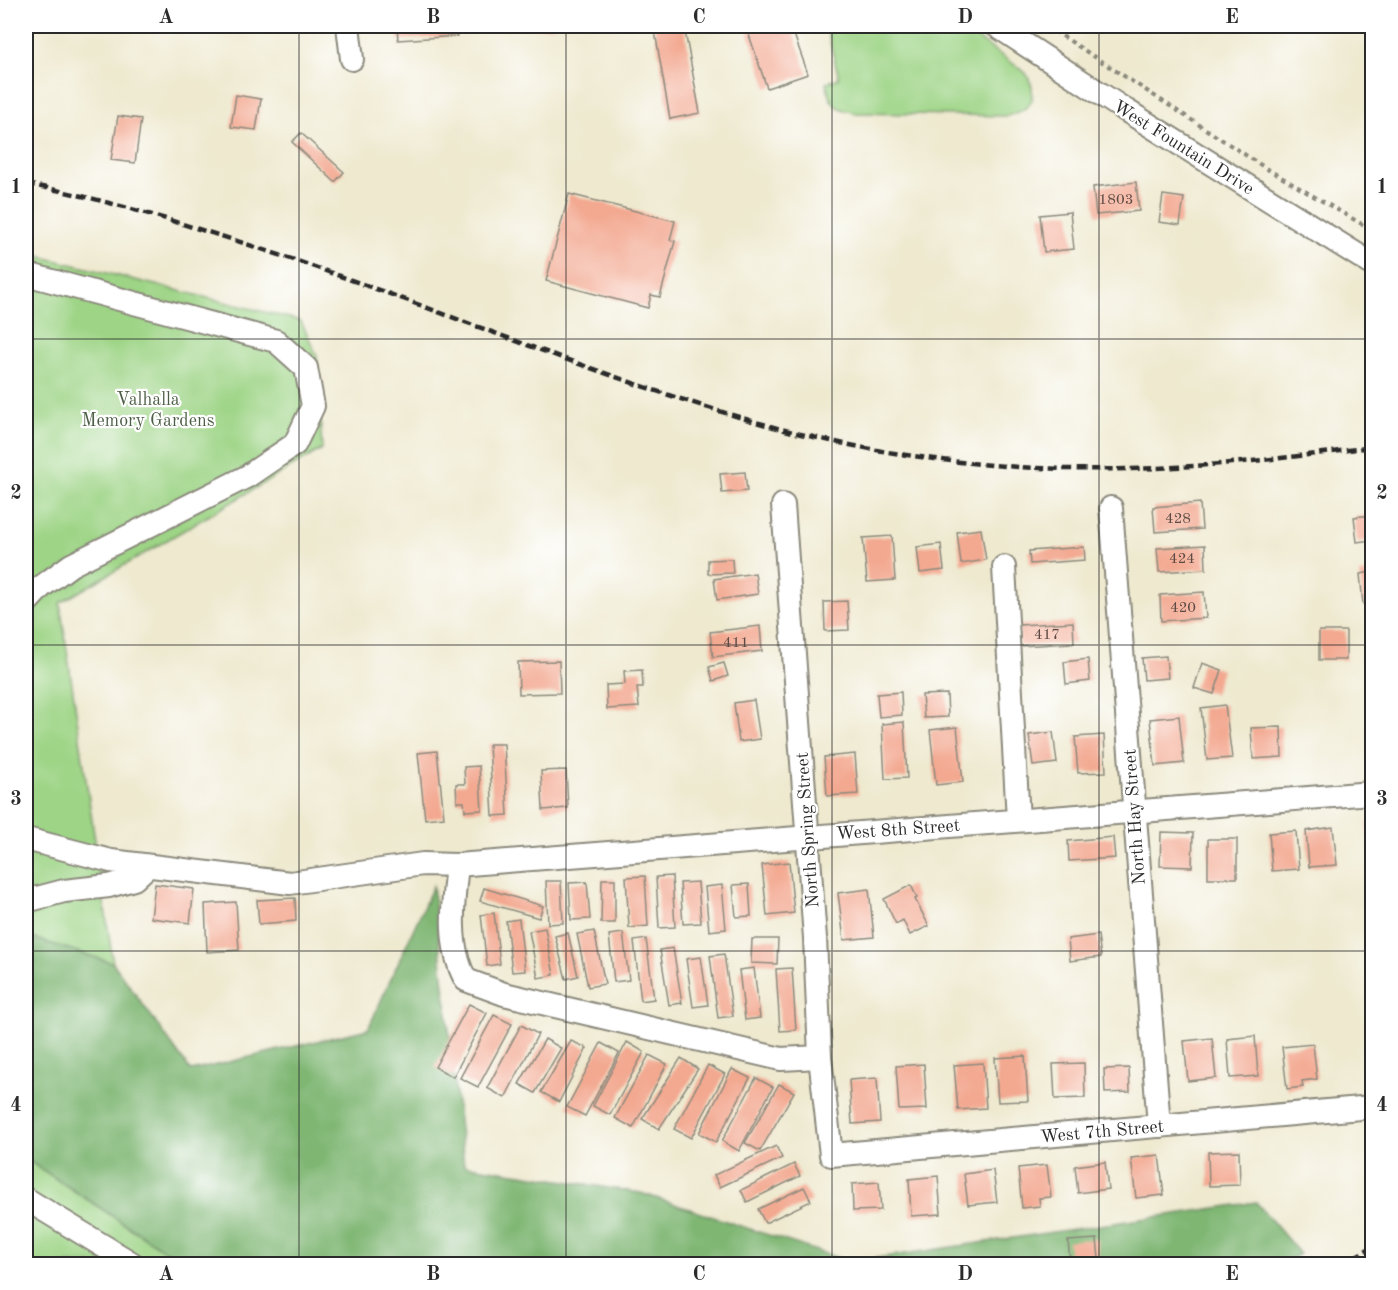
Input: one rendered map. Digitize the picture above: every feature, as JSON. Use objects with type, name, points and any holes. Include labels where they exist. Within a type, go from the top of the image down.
[{"type":"street","points":[[348,26],[352,59]]},
{"type":"street","name":"West Fountain Drive","points":[[997,26],[1372,264]]},
{"type":"street","points":[[26,274],[276,341],[306,368],[313,406],[294,444],[248,476],[71,565],[41,587],[26,603]]},
{"type":"street","name":"North Spring Street","points":[[783,506],[815,939],[820,1057],[831,1155]]},
{"type":"street","name":"North Hay Street","points":[[1111,508],[1159,1126]]},
{"type":"street","points":[[1004,567],[1018,820]]},
{"type":"street","name":"West 8th Street","points":[[26,839],[111,861],[290,884],[423,864],[457,865],[807,835],[1372,793]]},
{"type":"street","points":[[457,865],[452,909],[457,959],[459,969],[466,980],[504,994],[781,1059],[820,1057]]},
{"type":"street","points":[[26,902],[64,891],[109,886],[134,879],[148,866]]},
{"type":"street","name":"West 7th Street","points":[[831,1155],[1372,1107]]},
{"type":"street","points":[[26,1199],[133,1264]]},
{"type":"path","points":[[1047,26],[1267,169],[1372,230]]},
{"type":"green space","points":[[826,26],[960,26],[1026,73],[1032,86],[1032,100],[1021,111],[1007,116],[856,113],[842,109],[834,105],[826,83],[839,78]]},
{"type":"green space","name":"Valhalla Memory Gardens","points":[[26,253],[301,321],[317,356],[322,449],[60,603],[113,963],[26,936]]},
{"type":"green space","points":[[433,886],[464,1165],[641,1193],[850,1262],[1256,1202],[1300,1254],[1282,1264],[185,1264],[26,1159],[26,936],[113,963],[191,1071],[368,1029]]},
{"type":"green space","points":[[26,1159],[185,1264],[26,1264]]},
{"type":"building","points":[[397,26],[457,26],[457,36],[398,40]]},
{"type":"building","points":[[503,26],[554,26],[554,27],[503,30]]},
{"type":"building","points":[[654,26],[684,26],[700,113],[670,119]]},
{"type":"building","points":[[746,26],[791,26],[808,74],[767,88]]},
{"type":"building","points":[[236,95],[261,99],[256,130],[231,127]]},
{"type":"building","points":[[118,116],[141,119],[135,163],[111,160]]},
{"type":"building","points":[[301,133],[344,172],[335,182],[292,142]]},
{"type":"building","points":[[1136,182],[1139,211],[1096,215],[1093,187]]},
{"type":"building","points":[[569,194],[675,221],[670,240],[675,241],[660,297],[651,295],[648,308],[546,281]]},
{"type":"building","points":[[1163,195],[1184,198],[1180,225],[1159,222]]},
{"type":"building","points":[[1070,212],[1074,249],[1044,252],[1040,215]]},
{"type":"building","points":[[745,472],[747,491],[722,493],[720,474]]},
{"type":"building","points":[[1200,503],[1202,529],[1155,532],[1153,507]]},
{"type":"building","points":[[1372,515],[1372,540],[1357,542],[1354,517]]},
{"type":"building","points":[[981,529],[986,560],[961,564],[957,532]]},
{"type":"building","points":[[892,536],[895,580],[867,582],[863,538]]},
{"type":"building","points":[[941,544],[944,570],[920,573],[917,547]]},
{"type":"building","points":[[1205,545],[1206,569],[1159,572],[1157,548]]},
{"type":"building","points":[[1084,547],[1085,560],[1030,564],[1029,551]]},
{"type":"building","points":[[732,559],[733,573],[708,574],[708,560]]},
{"type":"building","points":[[1372,572],[1372,603],[1363,604],[1360,574]]},
{"type":"building","points":[[755,573],[758,594],[717,600],[714,579]]},
{"type":"building","points":[[1204,592],[1206,618],[1161,621],[1160,595]]},
{"type":"building","points":[[847,601],[849,630],[825,631],[824,602]]},
{"type":"building","points":[[1073,622],[1074,643],[1020,646],[1019,625]]},
{"type":"building","points":[[760,626],[762,651],[713,657],[710,632]]},
{"type":"building","points":[[1319,631],[1346,631],[1346,660],[1319,660]]},
{"type":"building","points":[[1166,656],[1168,678],[1144,680],[1142,658]]},
{"type":"building","points":[[1088,659],[1090,681],[1066,684],[1064,662]]},
{"type":"building","points":[[559,661],[560,693],[519,694],[518,662]]},
{"type":"building","points":[[724,663],[728,676],[713,681],[709,667]]},
{"type":"building","points":[[1202,663],[1222,670],[1214,694],[1194,688]]},
{"type":"building","points":[[642,670],[643,687],[637,687],[639,707],[607,709],[606,685],[625,684],[624,671]]},
{"type":"building","points":[[901,692],[902,715],[879,717],[877,694]]},
{"type":"building","points":[[947,694],[948,717],[924,718],[922,695]]},
{"type":"building","points":[[754,700],[760,739],[739,742],[734,703]]},
{"type":"building","points":[[1225,705],[1232,758],[1207,760],[1201,708]]},
{"type":"building","points":[[1179,716],[1184,763],[1155,766],[1150,719]]},
{"type":"building","points":[[904,722],[907,778],[885,779],[882,724]]},
{"type":"building","points":[[957,727],[963,782],[936,785],[930,730]]},
{"type":"building","points":[[1281,727],[1282,757],[1253,759],[1251,728]]},
{"type":"building","points":[[1053,732],[1057,763],[1033,766],[1029,735]]},
{"type":"building","points":[[1104,735],[1106,772],[1078,773],[1075,737]]},
{"type":"building","points":[[489,744],[504,744],[508,815],[493,816]]},
{"type":"building","points":[[437,751],[444,817],[425,819],[418,753]]},
{"type":"building","points":[[855,754],[858,794],[827,796],[824,757]]},
{"type":"building","points":[[479,766],[482,810],[465,811],[464,802],[457,802],[456,784],[465,784],[464,767]]},
{"type":"building","points":[[566,770],[568,808],[543,810],[541,771]]},
{"type":"building","points":[[1372,823],[1372,863],[1371,863],[1368,824]]},
{"type":"building","points":[[1333,827],[1337,865],[1309,867],[1306,831]]},
{"type":"building","points":[[1296,831],[1299,869],[1272,871],[1269,833]]},
{"type":"building","points":[[1161,832],[1193,833],[1192,867],[1160,866]]},
{"type":"building","points":[[1113,837],[1115,858],[1069,861],[1068,841]]},
{"type":"building","points":[[1208,839],[1237,839],[1237,878],[1208,878]]},
{"type":"building","points":[[789,862],[794,913],[767,916],[762,865]]},
{"type":"building","points":[[645,876],[648,926],[629,928],[626,877]]},
{"type":"building","points":[[672,876],[675,927],[659,928],[656,877]]},
{"type":"building","points":[[602,879],[615,879],[615,923],[601,923]]},
{"type":"building","points":[[546,881],[561,881],[563,923],[548,924]]},
{"type":"building","points":[[587,882],[590,919],[571,920],[569,883]]},
{"type":"building","points":[[698,882],[701,923],[683,924],[680,883]]},
{"type":"building","points":[[155,884],[194,889],[190,923],[151,918]]},
{"type":"building","points":[[749,884],[751,916],[736,917],[733,885]]},
{"type":"building","points":[[722,885],[726,929],[709,931],[705,887]]},
{"type":"building","points":[[911,885],[917,898],[915,899],[929,926],[910,935],[903,920],[896,924],[884,899]]},
{"type":"building","points":[[484,888],[543,906],[539,918],[480,901]]},
{"type":"building","points":[[869,889],[874,937],[844,940],[838,893]]},
{"type":"building","points":[[295,898],[296,921],[259,924],[257,900]]},
{"type":"building","points":[[236,902],[239,950],[207,952],[205,904]]},
{"type":"building","points":[[494,913],[500,964],[487,966],[481,915]]},
{"type":"building","points":[[519,919],[525,971],[512,972],[506,921]]},
{"type":"building","points":[[545,928],[554,975],[538,978],[529,931]]},
{"type":"building","points":[[594,931],[605,984],[588,987],[577,934]]},
{"type":"building","points":[[568,933],[578,976],[566,979],[555,936]]},
{"type":"building","points":[[623,933],[629,980],[614,982],[609,935]]},
{"type":"building","points":[[1098,935],[1101,957],[1070,961],[1068,939]]},
{"type":"building","points":[[646,939],[654,999],[641,1001],[634,941]]},
{"type":"building","points":[[752,939],[778,939],[777,964],[751,963]]},
{"type":"building","points":[[673,948],[682,1003],[669,1005],[660,950]]},
{"type":"building","points":[[724,954],[733,1016],[718,1018],[710,956]]},
{"type":"building","points":[[701,957],[708,1005],[693,1007],[686,959]]},
{"type":"building","points":[[754,968],[760,1018],[745,1020],[739,970]]},
{"type":"building","points":[[792,968],[796,1030],[780,1031],[776,969]]},
{"type":"building","points":[[469,1004],[487,1013],[453,1077],[435,1067]]},
{"type":"building","points":[[494,1015],[512,1024],[478,1087],[460,1078]]},
{"type":"building","points":[[521,1025],[538,1034],[505,1098],[487,1088]]},
{"type":"building","points":[[1255,1036],[1258,1076],[1230,1078],[1227,1039]]},
{"type":"building","points":[[1212,1038],[1216,1078],[1188,1081],[1184,1041]]},
{"type":"building","points":[[545,1039],[561,1048],[535,1093],[519,1084]]},
{"type":"building","points":[[571,1041],[587,1048],[559,1102],[541,1092]]},
{"type":"building","points":[[627,1042],[644,1052],[610,1115],[593,1106]]},
{"type":"building","points":[[601,1043],[619,1053],[585,1116],[567,1107]]},
{"type":"building","points":[[1313,1044],[1317,1079],[1302,1081],[1303,1087],[1287,1089],[1282,1047]]},
{"type":"building","points":[[649,1055],[667,1064],[633,1128],[615,1118]]},
{"type":"building","points":[[1025,1056],[1028,1101],[998,1102],[995,1058]]},
{"type":"building","points":[[681,1058],[698,1069],[659,1129],[642,1119]]},
{"type":"building","points":[[983,1063],[986,1108],[958,1110],[954,1065]]},
{"type":"building","points":[[1084,1063],[1085,1098],[1055,1099],[1053,1064]]},
{"type":"building","points":[[924,1064],[927,1109],[899,1110],[896,1066]]},
{"type":"building","points":[[708,1065],[725,1074],[691,1138],[674,1129]]},
{"type":"building","points":[[1129,1068],[1130,1092],[1105,1093],[1104,1069]]},
{"type":"building","points":[[732,1069],[750,1078],[716,1142],[699,1133]]},
{"type":"building","points":[[756,1078],[773,1087],[739,1151],[722,1141]]},
{"type":"building","points":[[877,1078],[880,1122],[852,1124],[849,1080]]},
{"type":"building","points":[[779,1084],[794,1092],[760,1151],[745,1143]]},
{"type":"building","points":[[776,1146],[782,1158],[720,1187],[714,1175]]},
{"type":"building","points":[[1239,1151],[1240,1185],[1209,1186],[1208,1152]]},
{"type":"building","points":[[1159,1155],[1164,1195],[1136,1198],[1131,1158]]},
{"type":"building","points":[[1105,1162],[1108,1189],[1078,1193],[1075,1166]]},
{"type":"building","points":[[794,1164],[800,1176],[747,1202],[741,1190]]},
{"type":"building","points":[[1047,1165],[1051,1197],[1039,1198],[1040,1206],[1022,1208],[1018,1168]]},
{"type":"building","points":[[993,1170],[997,1202],[968,1205],[964,1174]]},
{"type":"building","points":[[938,1176],[941,1214],[911,1216],[909,1179]]},
{"type":"building","points":[[879,1182],[881,1210],[853,1211],[852,1184]]},
{"type":"building","points":[[804,1187],[811,1201],[765,1223],[758,1209]]},
{"type":"building","points":[[1097,1239],[1099,1259],[1070,1261],[1068,1241]]},
{"type":"railway","points":[[26,184],[100,200],[221,236],[357,282],[626,381],[763,424],[860,447],[958,462],[1058,469],[1211,465],[1372,447]]},
{"type":"railway","points":[[1342,1264],[1372,1247]]}]
